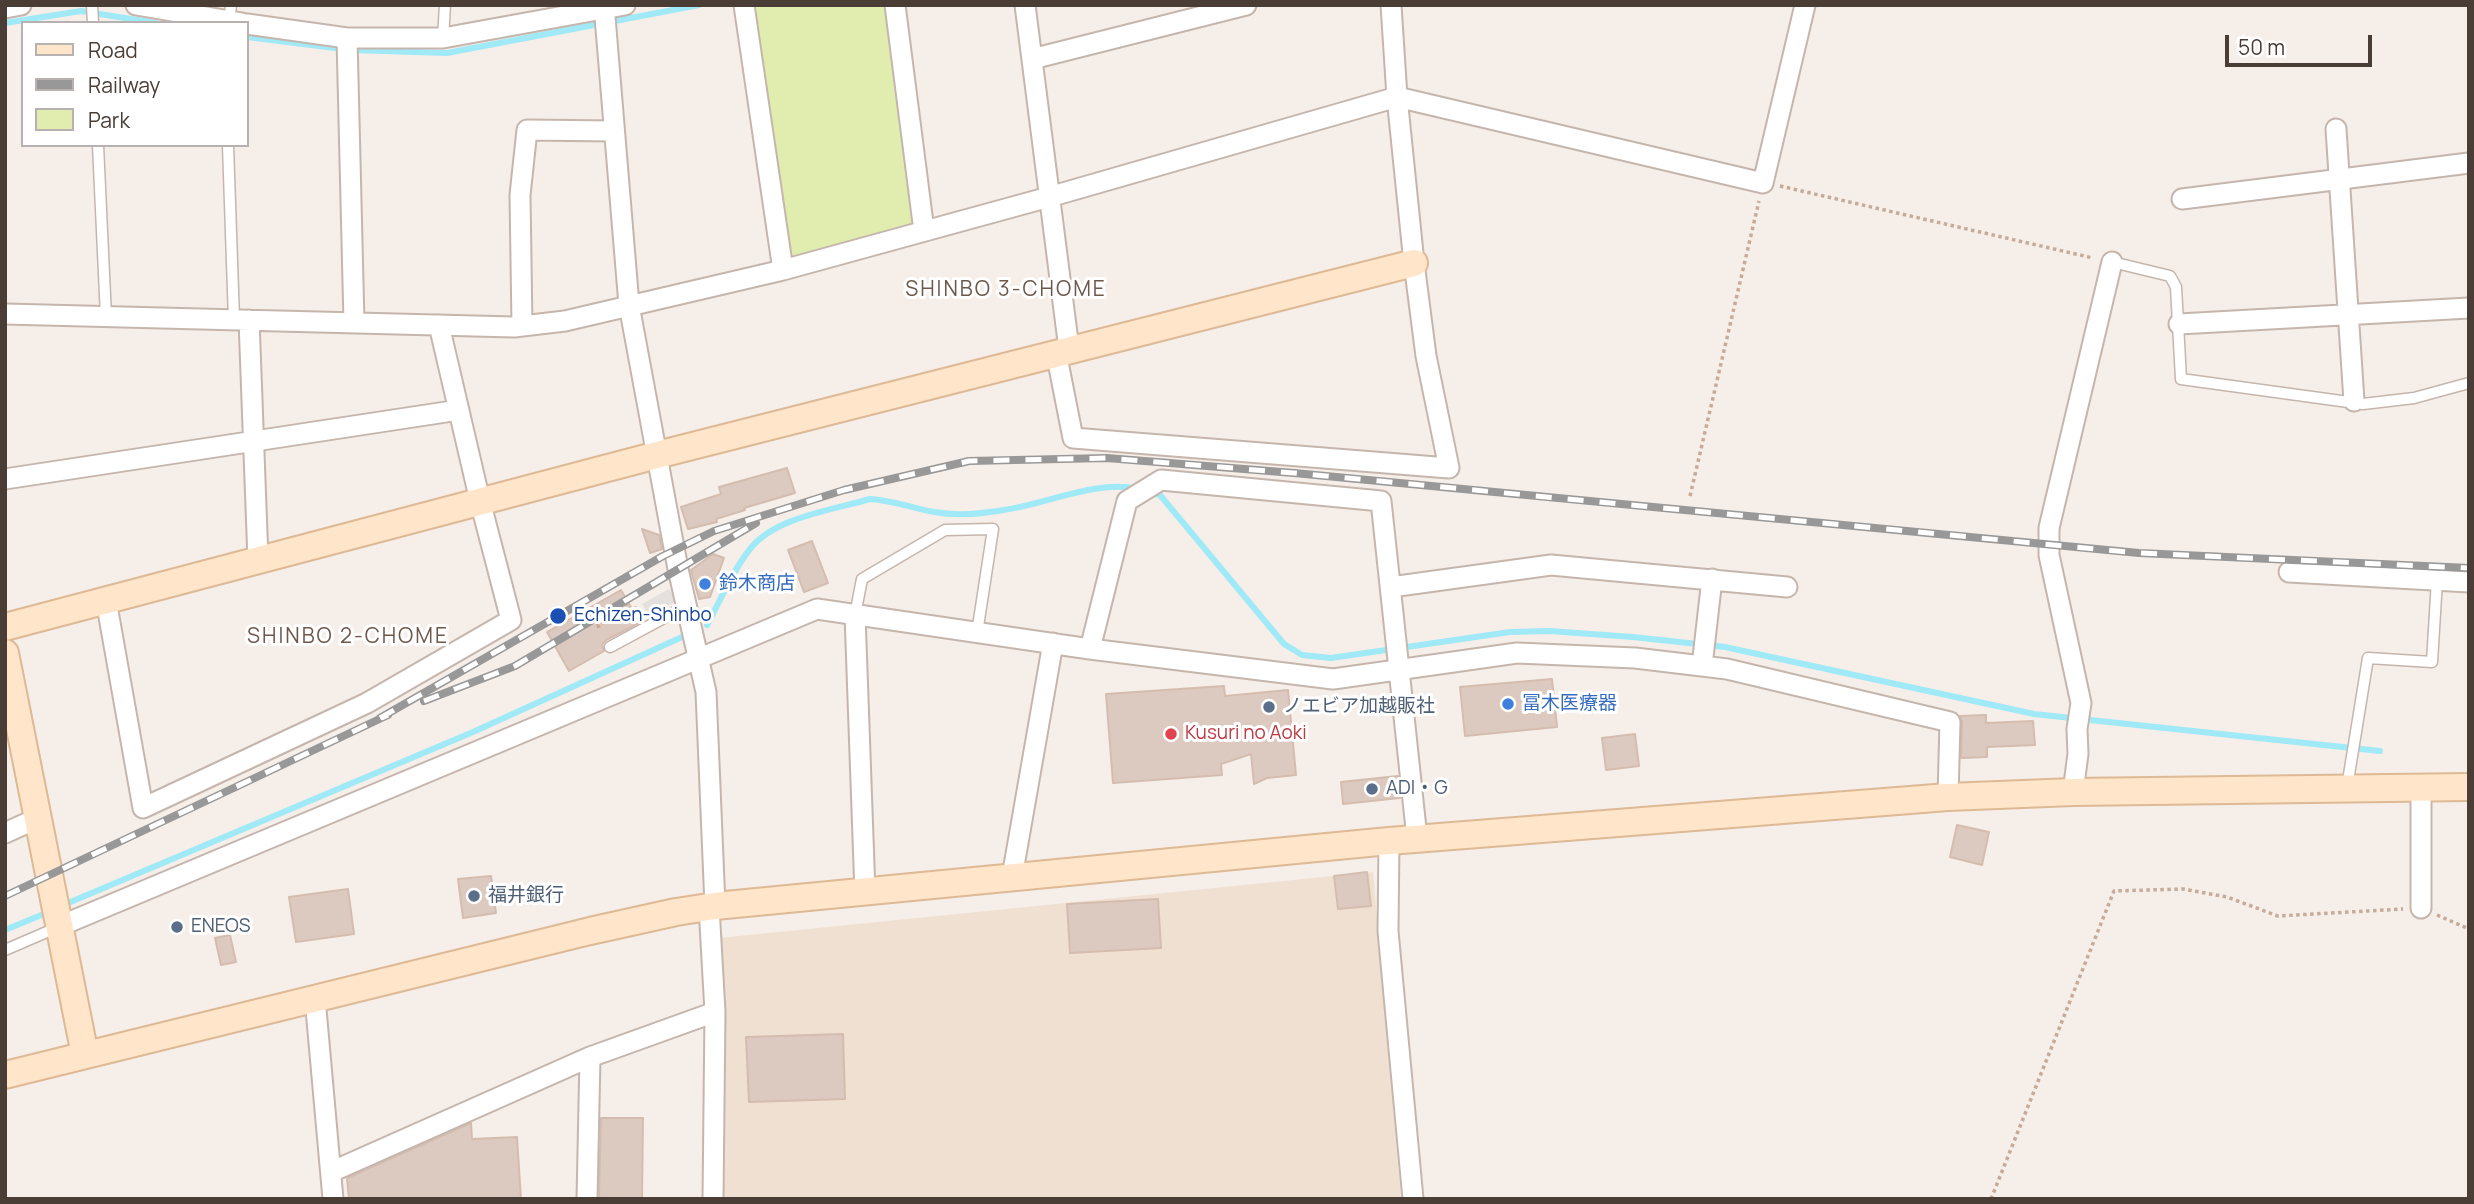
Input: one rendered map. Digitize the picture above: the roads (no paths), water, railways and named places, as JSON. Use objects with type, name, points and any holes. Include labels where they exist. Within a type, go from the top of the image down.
[{"type":"street","points":[[5,8],[20,5]]},
{"type":"street","points":[[136,5],[235,19]]},
{"type":"street","points":[[248,21],[347,38],[443,38],[625,5]]},
{"type":"street","points":[[744,5],[783,270]]},
{"type":"street","points":[[895,5],[924,231]]},
{"type":"street","points":[[1025,5],[1049,197],[1062,351],[1073,438],[1449,468],[1426,356],[1414,263],[1397,97],[1391,5]]},
{"type":"street","points":[[1032,59],[1246,5]]},
{"type":"street","points":[[5,314],[439,325],[522,326],[565,321],[783,270],[1397,97],[1763,183],[1805,5]]},
{"type":"street","points":[[604,7],[629,305],[686,606],[706,692],[715,1012],[713,1199]]},
{"type":"street","points":[[347,38],[354,323]]},
{"type":"street","points":[[2336,129],[2354,401]]},
{"type":"street","points":[[522,326],[520,195],[527,130],[614,131]]},
{"type":"street","points":[[2182,199],[2469,163]]},
{"type":"street","points":[[2073,792],[2081,703],[2049,555],[2049,528],[2112,262]]},
{"type":"street","points":[[5,627],[657,455],[1414,263]]},
{"type":"street","points":[[2179,324],[2469,308]]},
{"type":"street","points":[[242,320],[254,441],[258,560]]},
{"type":"street","points":[[106,600],[143,808],[367,703],[511,620],[439,325]]},
{"type":"street","points":[[5,479],[459,410]]},
{"type":"street","points":[[1090,649],[1127,501],[1161,480],[1381,501],[1417,838]]},
{"type":"street","points":[[1391,587],[1551,565],[1787,587]]},
{"type":"street","points":[[2289,572],[2469,582]]},
{"type":"street","points":[[1702,666],[1712,579]]},
{"type":"street","points":[[60,926],[817,609],[1090,649],[1332,679],[1517,653],[1635,658],[1727,669],[1950,722],[1948,797]]},
{"type":"street","points":[[855,615],[865,893]]},
{"type":"street","points":[[1012,877],[1053,643]]},
{"type":"street","points":[[5,653],[85,1055]]},
{"type":"street","points":[[5,1075],[590,931],[712,906],[1417,838],[1948,797],[2073,792],[2469,787]]},
{"type":"street","points":[[2421,788],[2421,908]]},
{"type":"street","points":[[5,833],[38,818]]},
{"type":"street","points":[[1390,841],[1388,931],[1413,1199]]},
{"type":"street","points":[[315,998],[334,1199]]},
{"type":"street","points":[[331,1172],[590,1057],[715,1012]]},
{"type":"street","points":[[587,1199],[590,1057]]},
{"type":"lane","points":[[443,38],[445,5]]},
{"type":"lane","points":[[98,147],[106,317]]},
{"type":"lane","points":[[228,147],[242,320]]},
{"type":"lane","points":[[2112,262],[2170,276],[2176,287],[2181,379],[2363,404],[2414,398],[2469,383]]},
{"type":"lane","points":[[855,615],[862,579],[945,530],[993,528],[977,633]]},
{"type":"lane","points":[[2347,789],[2368,659],[2432,662],[2437,580]]},
{"type":"lane","points":[[610,647],[686,606]]},
{"type":"lane","points":[[5,950],[60,926]]},
{"type":"waterway","points":[[248,37],[351,50],[447,53],[699,5]]},
{"type":"waterway","points":[[5,23],[81,11],[144,21]]},
{"type":"waterway","points":[[707,625],[732,576],[750,549],[774,529],[806,516],[870,499],[934,512],[969,514],[1019,507],[1106,487],[1137,489]]},
{"type":"waterway","points":[[1151,493],[1160,495],[1284,644],[1302,655],[1331,658],[1510,632],[1549,631],[1633,637],[1725,647],[2034,714],[2380,751]]},
{"type":"waterway","points":[[61,906],[473,732],[682,637]]},
{"type":"waterway","points":[[5,930],[51,911]]},
{"type":"railway","points":[[380,718],[663,556],[714,531],[844,490],[969,461],[1107,458],[1294,473],[2139,553],[2469,568]]},
{"type":"railway","points":[[424,701],[515,666],[756,523]]},
{"type":"railway","points":[[5,896],[388,715]]},
{"type":"place","name":"鈴木商店","points":[[705,584]]},
{"type":"place","name":"Echizen-Shinbo","points":[[558,616]]},
{"type":"place","name":"冨木医療器","points":[[1508,704]]},
{"type":"place","name":"ノエビア加越販社","points":[[1269,707]]},
{"type":"place","name":"Kusuri no Aoki","points":[[1171,734]]},
{"type":"place","name":"ADI・G","points":[[1372,789]]},
{"type":"place","name":"福井銀行","points":[[474,896]]},
{"type":"place","name":"ENEOS","points":[[177,927]]},
{"type":"district","name":"SHINBO 3-CHOME","points":[[1006,290]]},
{"type":"district","name":"SHINBO 2-CHOME","points":[[348,637]]}]
